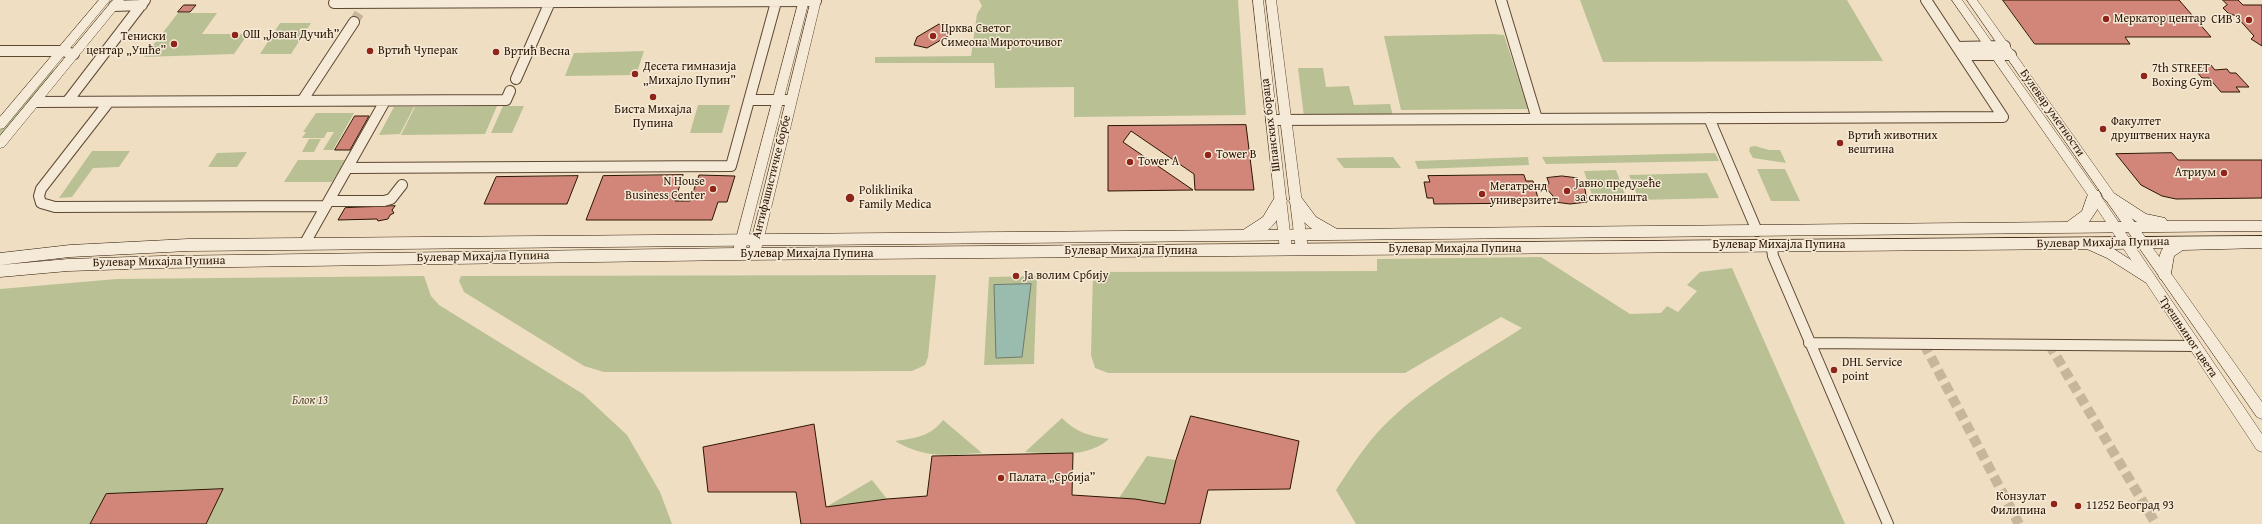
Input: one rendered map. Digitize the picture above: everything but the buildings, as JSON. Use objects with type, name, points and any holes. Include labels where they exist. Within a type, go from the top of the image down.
[{"type":"main road","points":[[2071,227],[2081,222],[2088,215],[2094,195]]},
{"type":"main road","points":[[2109,195],[2142,218],[2178,226]]},
{"type":"main road","points":[[1244,236],[1261,228],[1272,218],[1280,201]]},
{"type":"main road","points":[[1296,201],[1302,214],[1312,222],[1337,235]]},
{"type":"main road","name":"Булевар Михајла Пупина","points":[[0,258],[129,247],[305,243],[464,242],[755,247],[1285,243],[1757,237],[2071,227],[2262,226]]},
{"type":"main road","name":"Булевар Михајла Пупина","points":[[1301,242],[1337,235],[1757,237],[1775,250],[2082,243],[2262,242]]},
{"type":"main road","name":"Булевар Михајла Пупина","points":[[1014,245],[1244,236],[1285,243]]},
{"type":"main road","points":[[456,258],[464,242]]},
{"type":"main road","points":[[2165,275],[2165,259],[2167,253],[2171,248],[2190,242]]},
{"type":"main road","points":[[2082,243],[2112,254],[2148,278]]},
{"type":"main road","name":"Булевар Михајла Пупина","points":[[0,271],[118,263],[456,258],[739,247]]},
{"type":"street","name":"Шпанских бораца","points":[[1258,0],[1285,243]]},
{"type":"street","name":"Шпанских бораца","points":[[1271,0],[1301,242]]},
{"type":"street","points":[[1501,0],[1537,119]]},
{"type":"street","points":[[1271,120],[2003,117],[1926,0]]},
{"type":"street","name":"Булевар уметности","points":[[1957,0],[2115,227]]},
{"type":"street","name":"Булевар уметности","points":[[1972,0],[2132,227]]},
{"type":"street","points":[[334,3],[476,1],[816,1]]},
{"type":"street","name":"Антифашистичке борбе","points":[[739,247],[804,1]]},
{"type":"street","name":"Антифашистичке борбе","points":[[755,247],[816,1]]},
{"type":"street","points":[[0,125],[59,54],[113,2],[144,3]]},
{"type":"street","points":[[0,144],[74,54],[113,2]]},
{"type":"street","points":[[516,79],[550,2]]},
{"type":"street","points":[[348,168],[731,166],[776,2]]},
{"type":"street","points":[[67,102],[144,3]]},
{"type":"street","points":[[360,12],[365,3]]},
{"type":"street","points":[[302,101],[354,22]]},
{"type":"street","points":[[1957,47],[1992,51]]},
{"type":"street","points":[[1962,55],[2008,50]]},
{"type":"street","points":[[0,52],[74,54]]},
{"type":"street","points":[[0,57],[59,54]]},
{"type":"street","points":[[34,102],[506,100],[510,91]]},
{"type":"street","name":"Антифашистичке борбе","points":[[749,100],[791,100]]},
{"type":"street","points":[[305,243],[384,101]]},
{"type":"street","points":[[108,102],[41,190],[39,196],[41,203],[55,207],[384,201],[391,199],[402,185]]},
{"type":"street","points":[[1709,118],[1757,237]]},
{"type":"street","name":"Трешњиног цвета","points":[[2115,227],[2262,446]]},
{"type":"street","name":"Трешњиног цвета","points":[[2132,227],[2262,413]]},
{"type":"street","points":[[1775,250],[1809,343],[1888,524]]},
{"type":"street","points":[[1809,343],[2195,346]]},
{"type":"green space","points":[[979,0],[1238,0],[1246,115],[1074,117],[1074,87],[995,88],[994,63],[875,63],[875,57],[971,56],[977,14],[982,6]]},
{"type":"green space","points":[[1580,0],[1847,0],[1883,61],[1603,62]]},
{"type":"green space","name":"Тениски центар „Ушће”","points":[[178,13],[217,13],[202,34],[248,34],[234,54],[144,57]]},
{"type":"green space","points":[[280,23],[311,23],[291,54],[260,54]]},
{"type":"green space","points":[[1504,35],[1528,109],[1401,110],[1384,36]]},
{"type":"green space","points":[[644,51],[636,75],[565,76],[574,53]]},
{"type":"green space","points":[[1298,68],[1323,68],[1326,87],[1349,86],[1354,105],[1390,104],[1393,116],[1304,117]]},
{"type":"green space","points":[[48,70],[55,70],[0,136],[0,130]]},
{"type":"green space","points":[[698,105],[730,105],[722,133],[690,133]]},
{"type":"green space","points":[[497,106],[485,134],[401,135],[415,107]]},
{"type":"green space","points":[[503,106],[524,106],[512,133],[491,133]]},
{"type":"green space","points":[[394,107],[414,107],[400,134],[379,135]]},
{"type":"green space","points":[[316,113],[354,113],[333,150],[323,150],[334,132],[327,132],[324,138],[302,138],[306,132],[303,132]]},
{"type":"green space","points":[[309,139],[321,139],[314,152],[302,152]]},
{"type":"green space","points":[[1755,146],[1769,150],[1780,150],[1786,163],[1753,158],[1749,151],[1750,147]]},
{"type":"green space","points":[[92,151],[130,151],[119,167],[93,168],[72,197],[59,198]]},
{"type":"green space","points":[[247,152],[237,167],[208,167],[217,153]]},
{"type":"green space","points":[[1715,153],[1719,161],[1546,164],[1542,157]]},
{"type":"green space","points":[[1393,157],[1401,168],[1344,168],[1336,158]]},
{"type":"green space","points":[[1528,157],[1529,165],[1418,169],[1415,161]]},
{"type":"green space","points":[[298,160],[345,160],[332,182],[284,182]]},
{"type":"green space","points":[[1757,169],[1785,169],[1800,201],[1771,201]]},
{"type":"green space","points":[[1616,170],[1627,200],[1594,201],[1584,171]]},
{"type":"green space","points":[[1707,173],[1719,198],[1639,200],[1629,175]]},
{"type":"green space","points":[[1541,257],[1630,314],[1661,313],[1667,306],[1678,312],[1697,291],[1687,285],[1700,272],[1732,268],[1845,524],[1356,524],[1336,490],[1355,461],[1385,424],[1424,391],[1456,369],[1522,328],[1501,317],[1405,373],[1108,373],[1095,368],[1091,355],[1093,272],[1377,271],[1377,259]]},
{"type":"green space","points":[[936,275],[928,357],[925,365],[912,371],[604,372],[584,366],[464,292],[459,281],[461,276]]},
{"type":"green space","name":"Блок 13","points":[[424,276],[431,296],[439,305],[583,394],[627,435],[660,492],[672,524],[0,524],[0,289],[117,279]]},
{"type":"green space","points":[[1037,276],[1034,364],[984,365],[989,277]]},
{"type":"green space","points":[[1062,418],[1072,427],[1083,433],[1109,439],[1091,450],[1080,452],[1058,454],[1025,452]]},
{"type":"green space","points":[[943,420],[982,453],[947,455],[927,453],[916,451],[895,441],[922,436],[933,430]]},
{"type":"green space","points":[[1147,456],[1176,460],[1165,504],[1119,498]]},
{"type":"green space","points":[[872,480],[887,499],[826,507]]},
{"type":"shaded area","points":[[1031,284],[1022,357],[996,358],[994,285]]},
{"type":"tunnel","points":[[354,22],[360,12]]},
{"type":"tunnel","points":[[1924,344],[2019,524]]},
{"type":"tunnel","points":[[2049,344],[2156,524]]},
{"type":"place","name":"Меркатор центар","points":[[2106,19]]},
{"type":"place","name":"СИВ 3","points":[[2249,20]]},
{"type":"place","name":"ОШ „Јован Дучић”","points":[[235,35]]},
{"type":"place","name":"Црква Светог Симеона Мироточивог","points":[[933,36]]},
{"type":"place","name":"Тениски центар „Ушће”","points":[[174,44]]},
{"type":"place","name":"Вртић Чуперак","points":[[370,51]]},
{"type":"place","name":"Вртић Весна","points":[[496,52]]},
{"type":"place","name":"Десета гимназија „Михајло Пупин”","points":[[635,74]]},
{"type":"place","name":"7th STREET Boxing Gym","points":[[2144,76]]},
{"type":"place","name":"Биста Михајла Пупина","points":[[653,97]]},
{"type":"place","name":"Факултет друштвених наука","points":[[2103,129]]},
{"type":"place","name":"Вртић животних вештина","points":[[1840,143]]},
{"type":"place","name":"Tower B","points":[[1208,155]]},
{"type":"place","name":"Tower A","points":[[1130,162]]},
{"type":"place","name":"Атриум","points":[[2224,173]]},
{"type":"place","name":"N House Business Center","points":[[713,189]]},
{"type":"place","name":"Јавно предузеће за склоништа","points":[[1567,191]]},
{"type":"place","name":"Мегатренд универзитет","points":[[1482,194]]},
{"type":"place","name":"Poliklinika Family Medica","points":[[850,198]]},
{"type":"place","name":"Ја волим Србију","points":[[1016,276]]},
{"type":"place","name":"DHL Service point","points":[[1834,370]]},
{"type":"place","name":"Палата „Србија”","points":[[1001,478]]},
{"type":"place","name":"Конзулат Филипина","points":[[2054,504]]},
{"type":"place","name":"11252 Београд 93","points":[[2078,506]]}]
